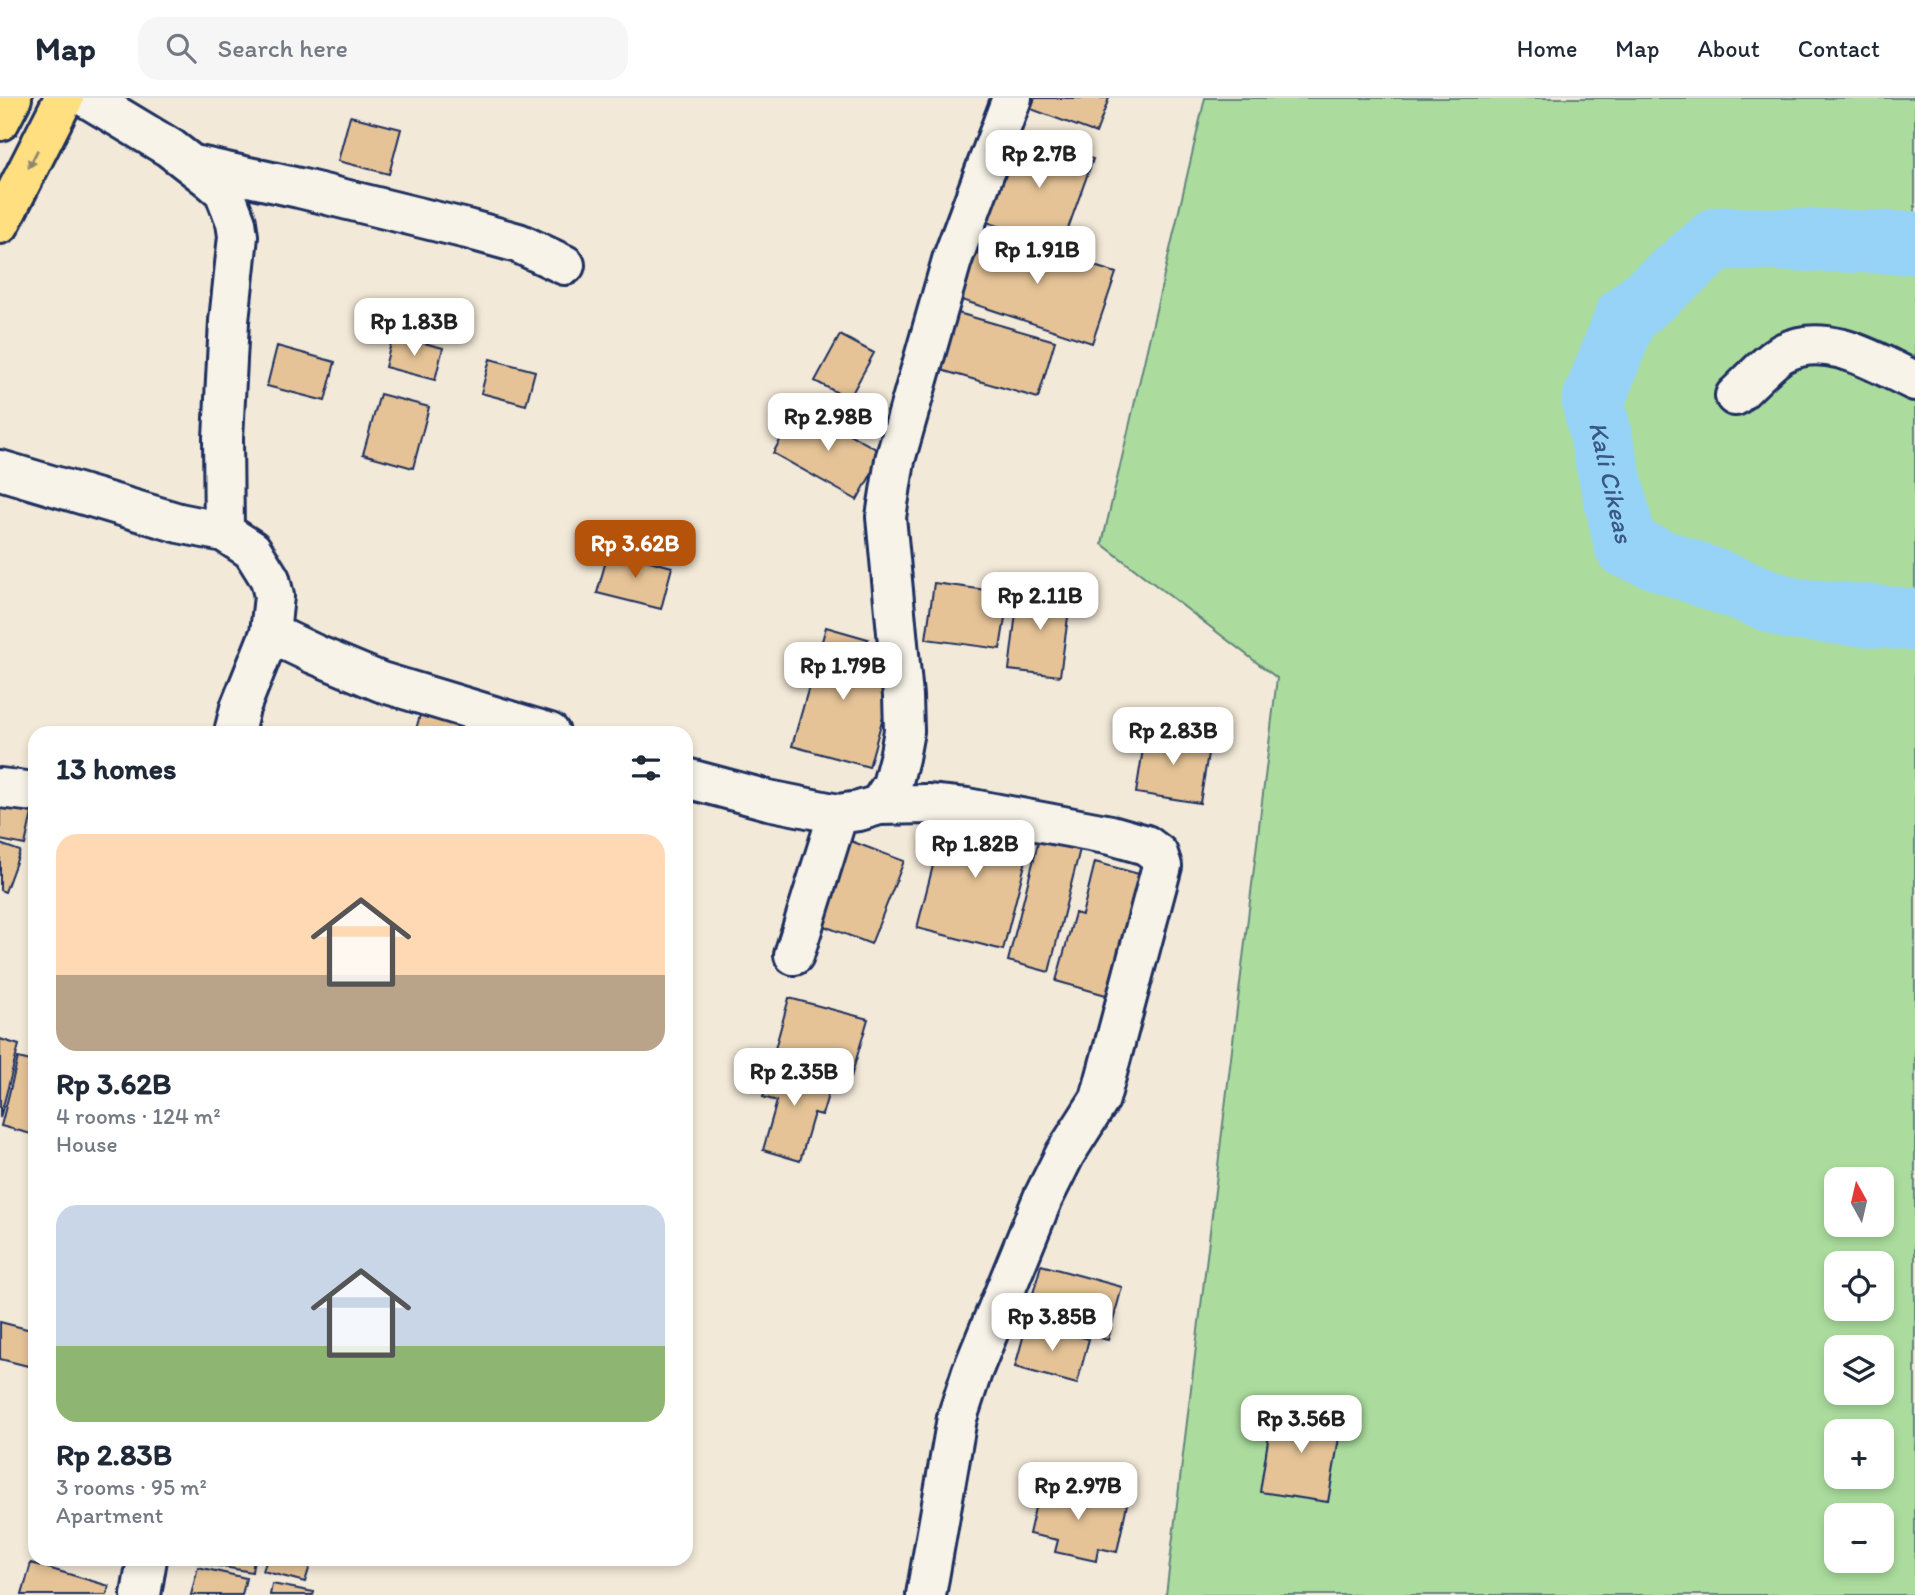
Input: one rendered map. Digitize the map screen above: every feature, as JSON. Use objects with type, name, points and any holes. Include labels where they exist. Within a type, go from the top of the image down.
[{"type":"main road","points":[[0,121],[12,98]]},
{"type":"main road","points":[[0,224],[64,98]]},
{"type":"street","points":[[88,98],[170,148],[224,191],[236,222],[223,438],[224,532]]},
{"type":"street","points":[[879,805],[892,785],[904,731],[886,517],[895,460],[952,260],[1012,98]]},
{"type":"street","points":[[192,165],[467,229],[518,243],[565,265]]},
{"type":"street","points":[[1735,396],[1783,352],[1814,346],[1841,348],[1915,381]]},
{"type":"street","points":[[0,470],[178,523],[224,532],[252,550],[270,579],[274,596],[270,633],[240,708],[236,726]]},
{"type":"street","points":[[270,633],[381,682],[527,726]]},
{"type":"street","points":[[693,780],[768,800],[838,814],[879,805],[927,804],[967,808],[1111,835],[1146,845],[1158,854],[1162,866],[1100,1100],[1065,1154],[1043,1198],[964,1395],[955,1430],[926,1595]]},
{"type":"street","points":[[0,788],[28,791]]},
{"type":"street","points":[[794,955],[838,814]]},
{"type":"street","points":[[141,1595],[146,1566]]},
{"type":"green space","points":[[1205,98],[1915,98],[1915,1595],[1166,1595],[1277,678],[1102,544]]},
{"type":"building","points":[[1035,98],[1109,98],[1096,133],[1031,109]]},
{"type":"building","points":[[350,116],[401,129],[389,174],[338,161]]},
{"type":"building","points":[[1016,132],[1093,159],[1061,248],[984,221]]},
{"type":"building","points":[[982,230],[1116,273],[1092,343],[959,299]]},
{"type":"building","points":[[958,313],[1055,341],[1038,398],[941,370]]},
{"type":"building","points":[[393,335],[443,348],[435,380],[385,367]]},
{"type":"building","points":[[840,335],[874,353],[849,399],[815,381]]},
{"type":"building","points":[[277,346],[335,362],[325,401],[267,386]]},
{"type":"building","points":[[490,359],[535,371],[526,405],[481,393]]},
{"type":"building","points":[[380,394],[429,407],[413,468],[363,454]]},
{"type":"building","points":[[799,406],[883,453],[857,500],[773,453]]},
{"type":"building","points":[[609,550],[672,567],[661,609],[597,593]]},
{"type":"building","points":[[934,583],[1009,593],[1000,649],[926,639]]},
{"type":"building","points":[[1019,588],[1071,595],[1060,676],[1009,670]]},
{"type":"building","points":[[826,627],[868,639],[859,672],[893,681],[869,767],[792,746]]},
{"type":"building","points":[[422,708],[462,718],[460,726],[417,726]]},
{"type":"building","points":[[1146,730],[1210,741],[1200,803],[1136,793]]},
{"type":"building","points":[[0,806],[28,812],[25,845],[0,840]]},
{"type":"building","points":[[947,811],[1033,833],[1003,950],[917,928]]},
{"type":"building","points":[[1041,831],[1082,841],[1049,972],[1008,961]]},
{"type":"building","points":[[848,840],[904,861],[871,944],[816,923]]},
{"type":"building","points":[[0,844],[20,851],[5,892],[0,890]]},
{"type":"building","points":[[1095,862],[1146,876],[1113,997],[1056,981],[1075,913],[1082,915]]},
{"type":"building","points":[[789,998],[868,1019],[851,1077],[773,1056]]},
{"type":"building","points":[[0,1039],[19,1045],[0,1118]]},
{"type":"building","points":[[18,1058],[28,1060],[28,1133],[1,1126]]},
{"type":"building","points":[[774,1061],[833,1078],[822,1115],[814,1113],[800,1161],[763,1150],[777,1101],[763,1097]]},
{"type":"building","points":[[1041,1265],[1122,1287],[1108,1340],[1026,1319]]},
{"type":"building","points":[[0,1322],[28,1329],[28,1366],[0,1359]]},
{"type":"building","points":[[1027,1323],[1089,1339],[1077,1384],[1015,1367]]},
{"type":"building","points":[[1273,1408],[1342,1420],[1328,1502],[1260,1492]]},
{"type":"building","points":[[1040,1486],[1127,1504],[1117,1552],[1098,1548],[1096,1561],[1055,1552],[1058,1540],[1029,1534]]},
{"type":"building","points":[[30,1566],[41,1566],[109,1586],[107,1595],[22,1595]]},
{"type":"building","points":[[218,1566],[253,1566],[252,1572]]},
{"type":"building","points":[[265,1566],[310,1566],[305,1582],[263,1571]]},
{"type":"building","points":[[198,1567],[246,1578],[242,1595],[191,1595]]},
{"type":"building","points":[[272,1584],[314,1592],[313,1595],[270,1595]]},
{"type":"waterway","name":"Kali Cikeas","points":[[1915,243],[1718,238],[1626,316],[1593,402],[1626,547],[1792,609],[1915,620]]}]
